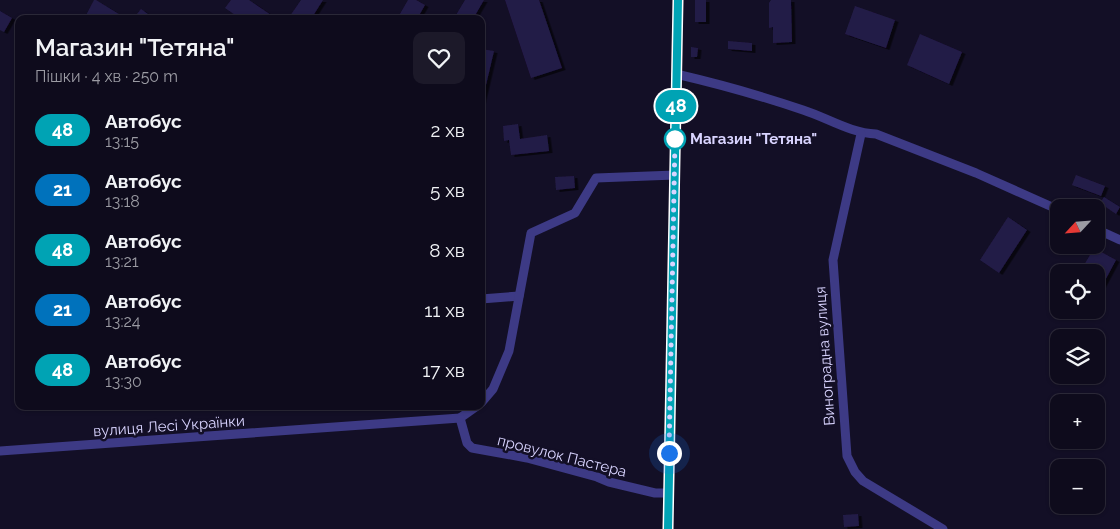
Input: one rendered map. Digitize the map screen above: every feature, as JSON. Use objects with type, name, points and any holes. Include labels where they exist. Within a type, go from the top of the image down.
[{"type":"street","points":[[668,529],[678,0]]},
{"type":"street","points":[[676,74],[722,84],[805,110],[860,134],[876,134],[976,173],[1050,206]]},
{"type":"street","name":"Виноградна вулиця","points":[[860,134],[832,260],[847,456],[855,472],[863,481],[943,529]]},
{"type":"street","points":[[485,398],[493,389],[508,351],[531,233],[575,213],[596,178],[675,175]]},
{"type":"street","points":[[1105,233],[1120,240]]},
{"type":"street","points":[[485,300],[518,296]]},
{"type":"street","points":[[460,418],[471,410]]},
{"type":"street","name":"провулок Пастера","points":[[460,418],[468,444],[472,448],[527,458],[598,477],[609,482],[655,493],[669,493]]},
{"type":"street","name":"вулиця Лесі Українки","points":[[0,451],[460,418]]},
{"type":"building","points":[[94,0],[96,0],[120,15],[86,15]]},
{"type":"building","points":[[231,0],[249,0],[271,15],[235,15],[225,8]]},
{"type":"building","points":[[301,0],[323,0],[314,15],[291,15]]},
{"type":"building","points":[[408,0],[416,0],[425,5],[419,15],[399,15]]},
{"type":"building","points":[[465,0],[484,0],[475,15],[456,15]]},
{"type":"building","points":[[505,0],[539,0],[562,68],[531,78]]},
{"type":"building","points":[[695,0],[706,0],[706,22],[695,22]]},
{"type":"building","points":[[771,0],[791,0],[792,42],[773,43],[773,27],[769,28],[769,3]]},
{"type":"building","points":[[855,6],[895,20],[886,48],[845,34]]},
{"type":"building","points":[[141,9],[149,15],[136,15]]},
{"type":"building","points":[[0,11],[12,18],[4,32],[0,30]]},
{"type":"building","points":[[920,34],[962,52],[949,84],[907,65]]},
{"type":"building","points":[[728,41],[752,43],[752,51],[728,49]]},
{"type":"building","points":[[691,47],[698,48],[697,57],[691,57]]},
{"type":"building","points":[[485,50],[494,51],[485,89]]},
{"type":"building","points":[[518,124],[520,139],[547,135],[549,151],[511,155],[509,140],[504,141],[503,126]]},
{"type":"building","points":[[1076,175],[1105,186],[1101,196],[1072,185]]},
{"type":"building","points":[[574,176],[575,188],[556,190],[555,177]]},
{"type":"building","points":[[1104,197],[1120,207],[1116,214],[1105,206],[1105,199],[1103,199]]},
{"type":"building","points":[[1008,217],[1027,230],[999,273],[980,260]]},
{"type":"building","points":[[1090,254],[1105,254],[1116,260],[1105,281],[1105,264],[1085,264]]},
{"type":"building","points":[[858,514],[859,526],[844,527],[843,515]]},
{"type":"bus line","name":"48","points":[[668,529],[678,0]]},
{"type":"place","name":"Магазин \"Тетяна\"","points":[[675,139]]},
{"type":"route","points":[[669,453],[675,139]]}]
